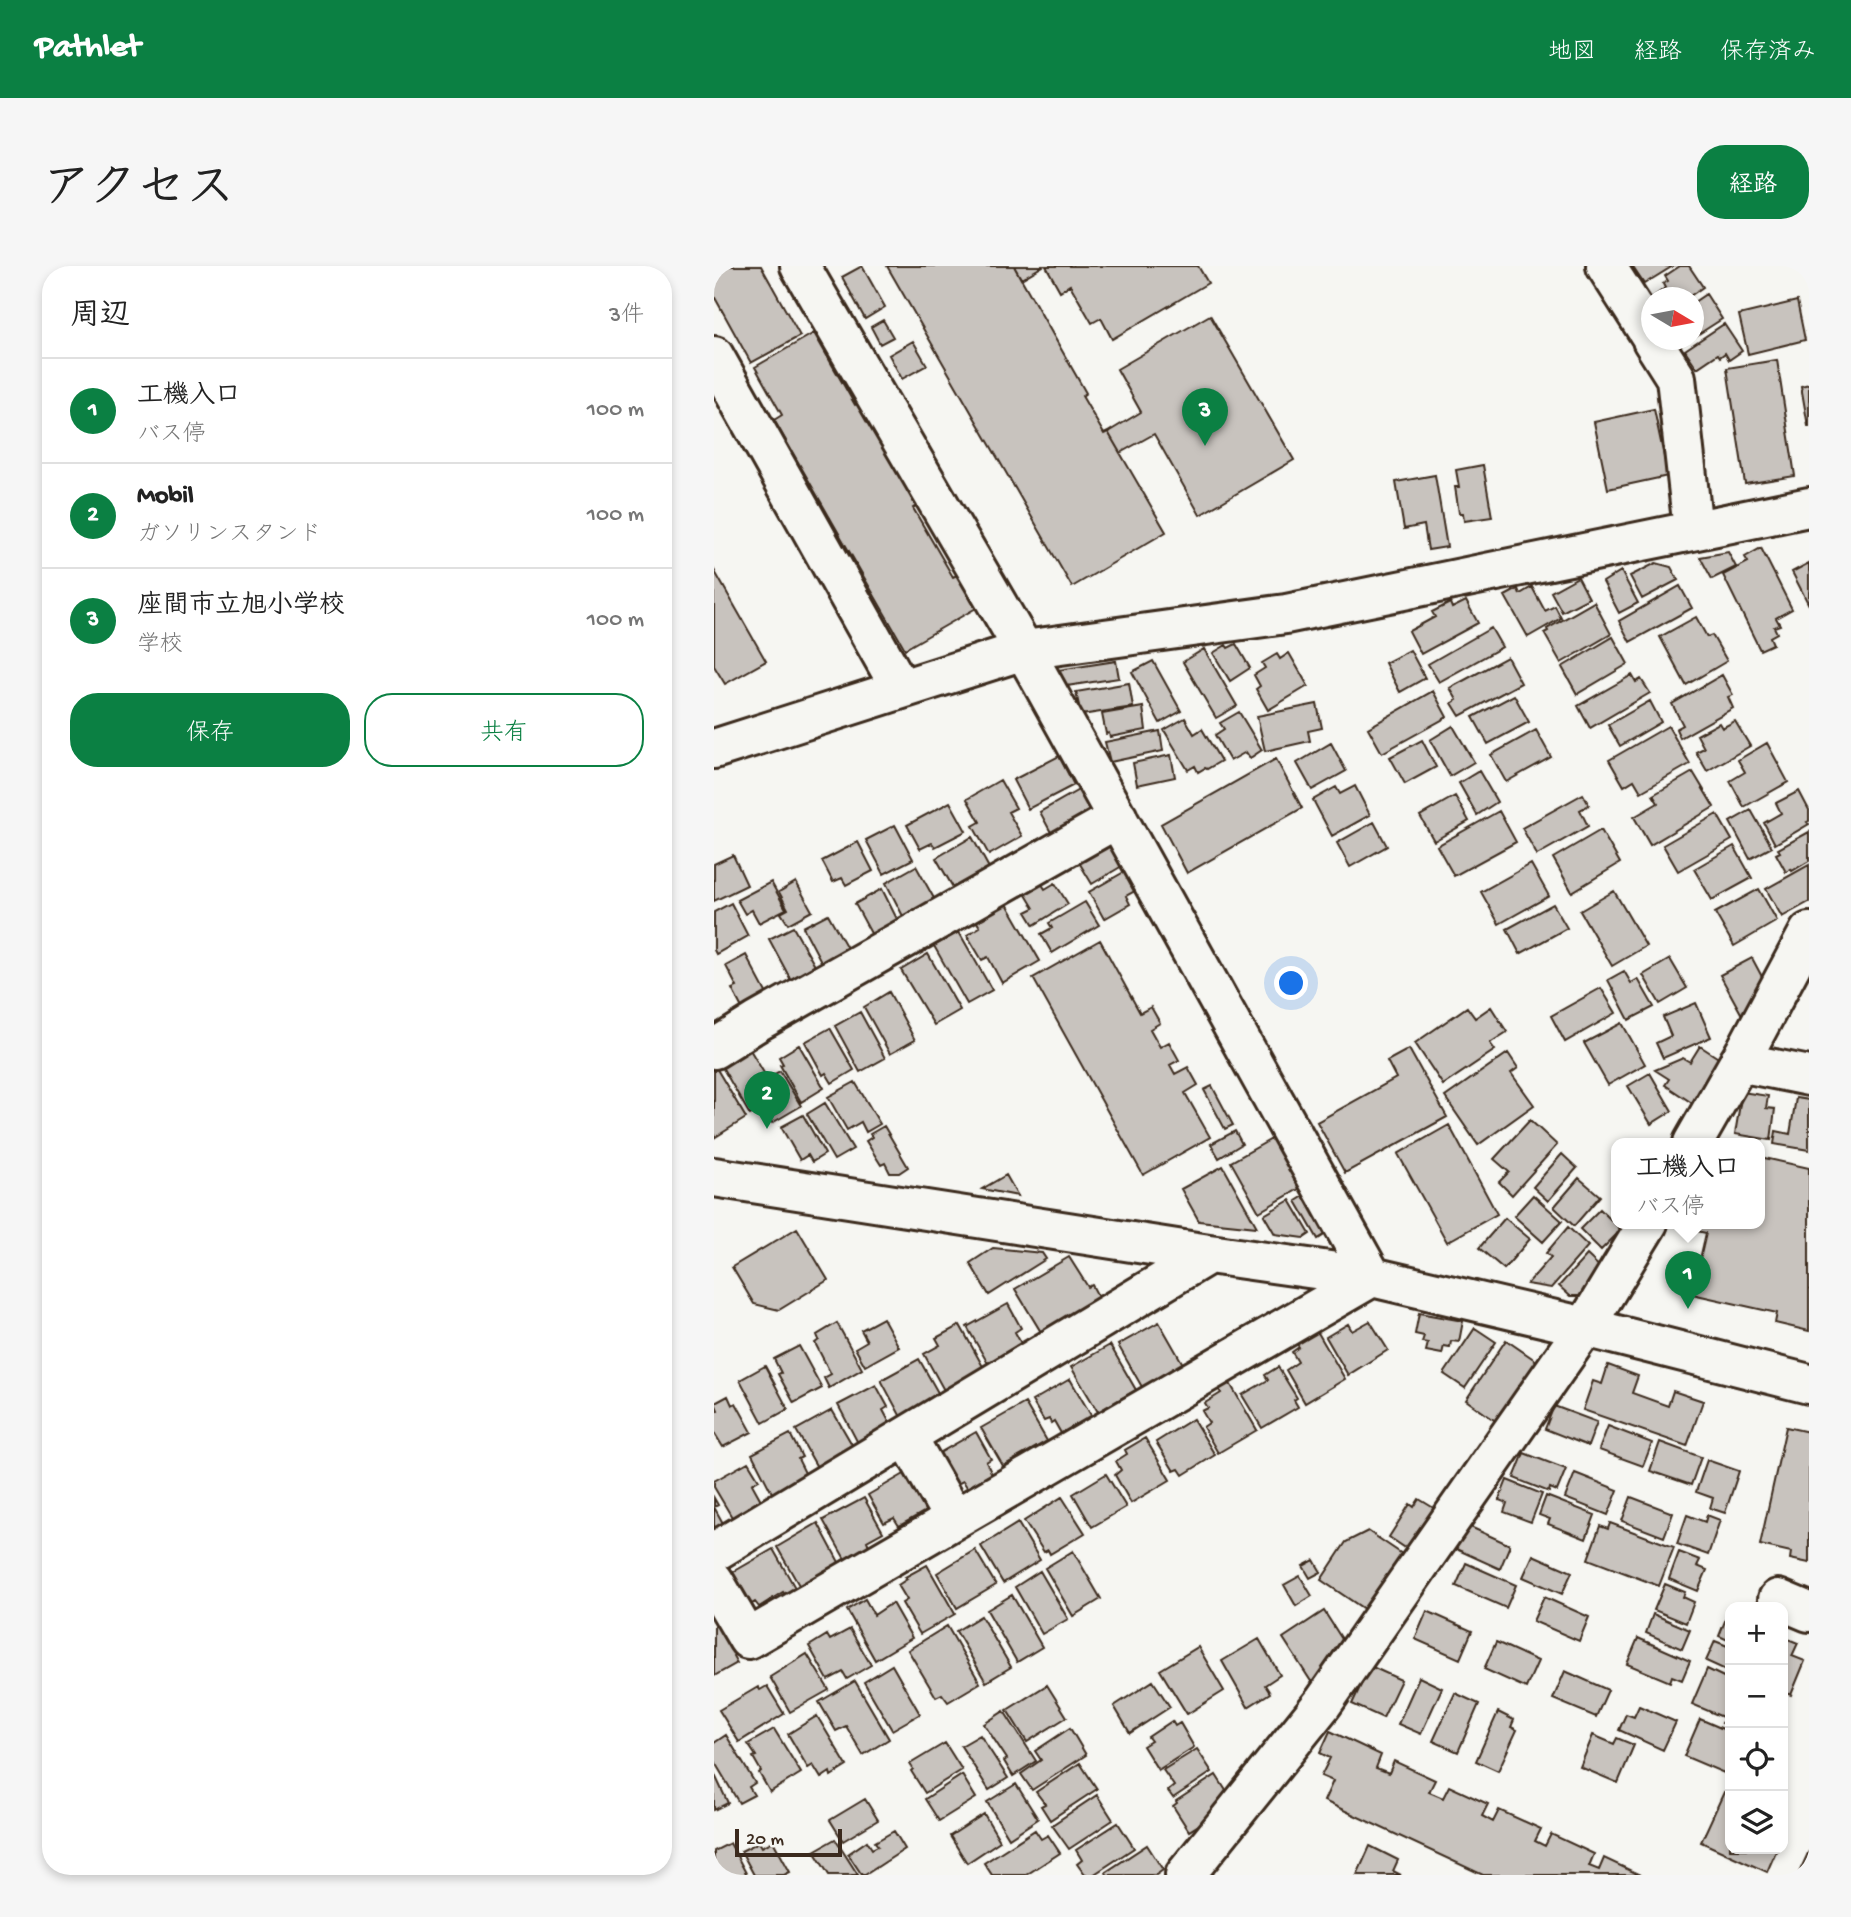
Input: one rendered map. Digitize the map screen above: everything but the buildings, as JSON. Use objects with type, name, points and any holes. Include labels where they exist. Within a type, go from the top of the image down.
[{"type":"street","points":[[800,266],[1024,650],[1372,1277]]},
{"type":"street","points":[[1606,266],[1641,322]]},
{"type":"street","points":[[1659,350],[1676,378],[1693,530]]},
{"type":"street","points":[[714,356],[901,690]]},
{"type":"street","points":[[714,749],[1024,650],[1286,614],[1809,507]]},
{"type":"street","points":[[714,1049],[1118,818]]},
{"type":"street","points":[[1696,1138],[1809,932]]},
{"type":"street","points":[[1739,1062],[1809,1076]]},
{"type":"street","points":[[714,1177],[1372,1277],[1809,1384]]},
{"type":"street","points":[[1185,1875],[1323,1703],[1585,1327],[1643,1229]]},
{"type":"street","points":[[714,1552],[1209,1254]]},
{"type":"street","points":[[714,1581],[748,1639],[1372,1277]]},
{"type":"street","points":[[907,1437],[954,1520]]},
{"type":"place","name":"座間市立旭小学校","points":[[1205,446]]},
{"type":"place","name":"Mobil","points":[[767,1129]]},
{"type":"place","name":"工機入口","points":[[1688,1309]]}]
